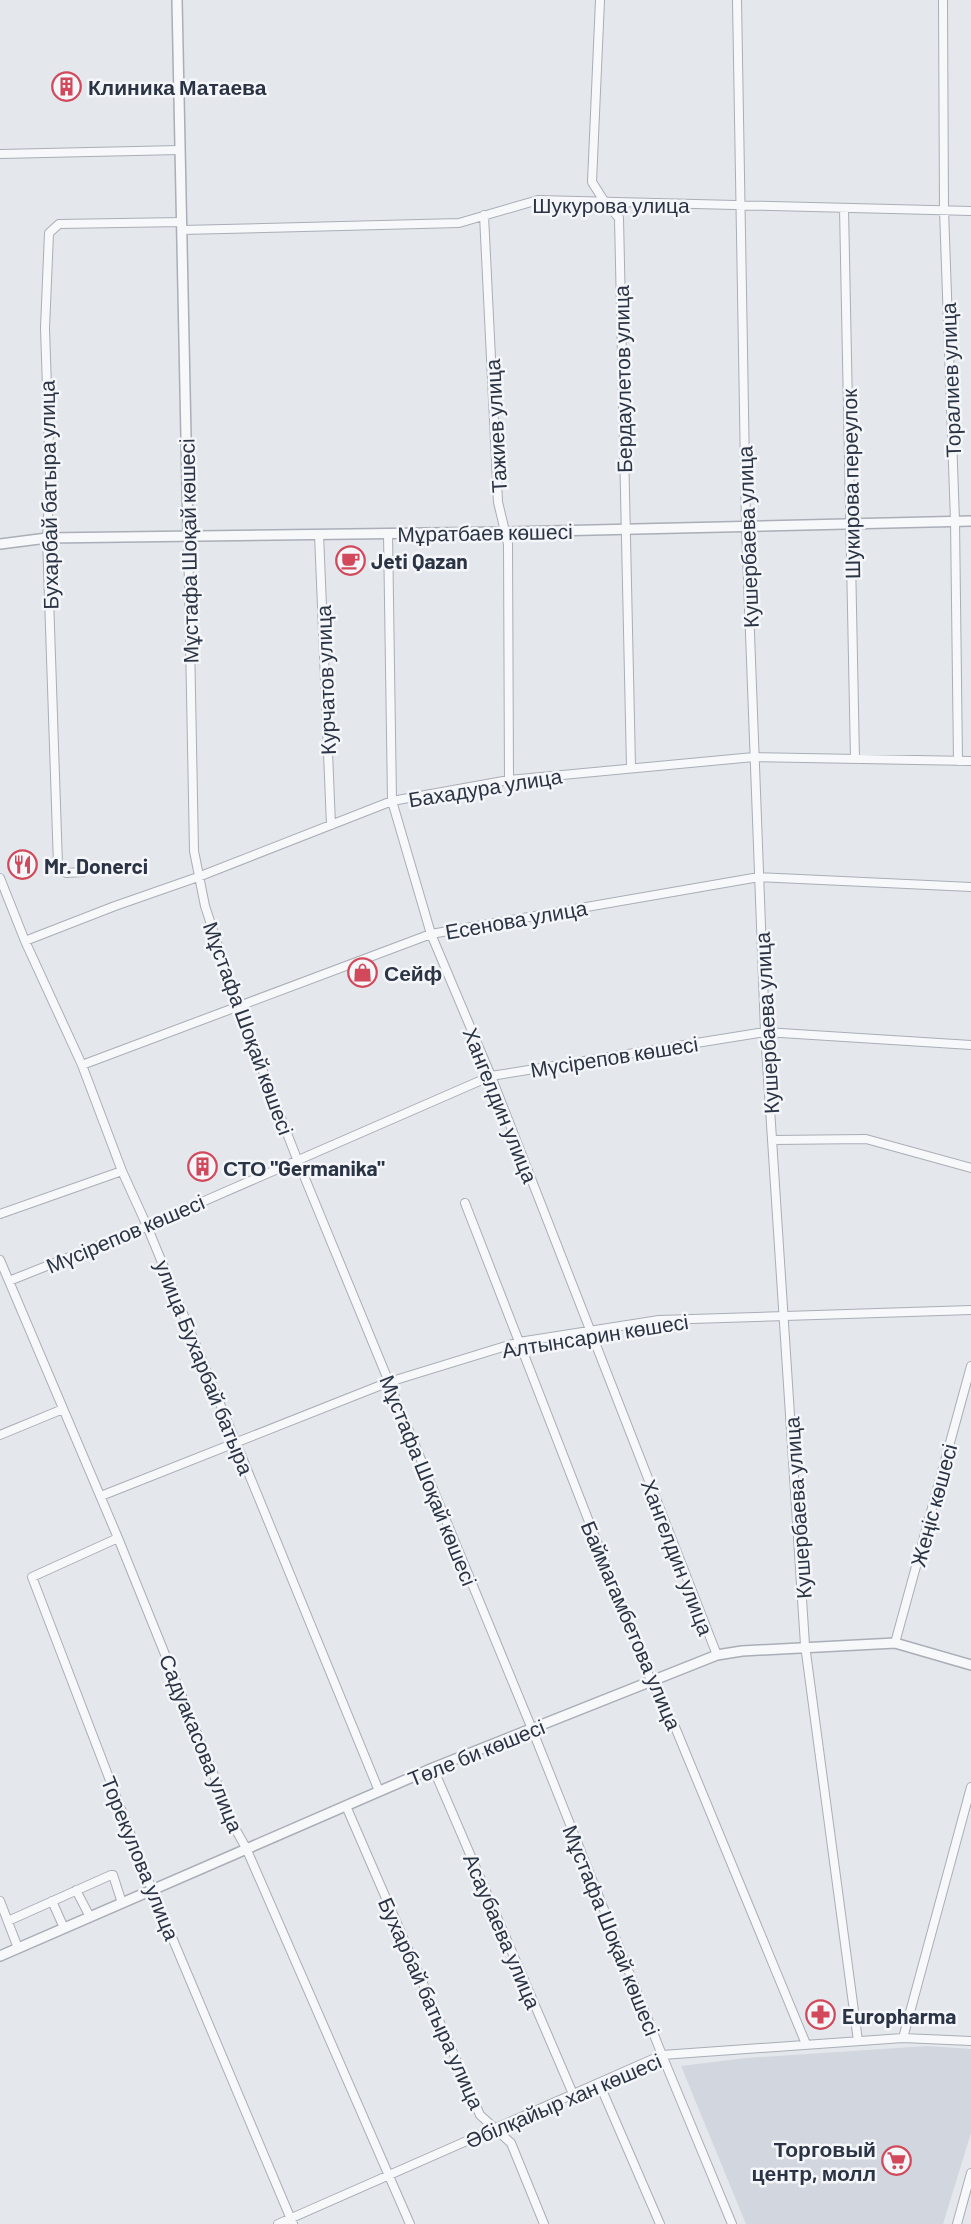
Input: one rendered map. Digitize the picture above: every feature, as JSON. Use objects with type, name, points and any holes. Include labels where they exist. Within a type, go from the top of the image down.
[{"type":"street","name":"Мұстафа Шоқай көшесі","points":[[177,0],[194,851],[205,906],[238,1007],[297,1159],[532,1729],[732,2224]]},
{"type":"street","name":"Бердаулетов улица","points":[[600,0],[592,182],[604,201],[619,218],[631,767]]},
{"type":"street","name":"Кушербаева улица","points":[[737,0],[746,527],[765,1032],[806,1647],[858,2041]]},
{"type":"street","name":"Торалиев улица","points":[[943,0],[944,210],[955,521],[958,761]]},
{"type":"street","points":[[0,154],[180,150]]},
{"type":"street","name":"Шукурова улица","points":[[182,226],[459,223],[538,200],[971,211]]},
{"type":"street","name":"Шукирова переулок","points":[[844,208],[855,759]]},
{"type":"street","name":"Тажиев улица","points":[[484,215],[498,502],[506,532],[508,556],[509,780]]},
{"type":"street","name":"Бухарбай батыра улица","points":[[83,872],[66,873],[58,865],[47,538],[50,477],[45,328],[49,233],[59,224],[182,226]]},
{"type":"street","name":"Мұратбаев көшесі","points":[[0,544],[47,538],[506,532],[971,521]]},
{"type":"street","name":"Хангелдин улица","points":[[388,533],[392,801],[431,933],[491,1076],[717,1655]]},
{"type":"street","name":"Курчатов улица","points":[[319,534],[331,825]]},
{"type":"street","name":"Бахадура улица","points":[[25,941],[198,877],[392,801],[509,780],[754,757],[971,761]]},
{"type":"street","name":"Есенова улица","points":[[82,1065],[431,933],[759,877],[971,887]]},
{"type":"street","name":"улица Бухарбай батыра","points":[[0,878],[25,941],[82,1065],[122,1171],[147,1226],[379,1791]]},
{"type":"street","name":"Мүсірепов көшесі","points":[[9,1281],[147,1226],[491,1076],[765,1032],[971,1045]]},
{"type":"street","points":[[773,1140],[866,1139],[971,1168]]},
{"type":"street","points":[[0,1214],[122,1171]]},
{"type":"street","name":"Баймагамбетова улица","points":[[465,1203],[651,1681],[675,1727],[806,2044]]},
{"type":"street","name":"Садуакасова улица","points":[[0,1260],[118,1538],[236,1830],[246,1848],[410,2224]]},
{"type":"street","name":"Алтынсарин көшесі","points":[[100,1496],[389,1382],[519,1342],[659,1320],[971,1310]]},
{"type":"street","name":"Жеңіс көшесі","points":[[895,1643],[971,1366]]},
{"type":"street","points":[[0,1436],[63,1409]]},
{"type":"street","name":"Торекулова улица","points":[[118,1538],[32,1577],[152,1890],[292,2221]]},
{"type":"street","name":"Төле би көшесі","points":[[0,1956],[433,1768],[717,1655],[742,1651],[895,1643],[971,1665]]},
{"type":"street","name":"Асаубаева улица","points":[[433,1768],[573,2094]]},
{"type":"street","points":[[903,2038],[971,1787]]},
{"type":"street","name":"Бухарбай батыра улица","points":[[346,1806],[480,2115],[511,2143],[544,2224]]},
{"type":"street","points":[[8,1921],[111,1875],[113,1875],[122,1902]]},
{"type":"street","points":[[76,1890],[90,1917]]},
{"type":"street","points":[[0,1901],[18,1948]]},
{"type":"street","points":[[52,1901],[64,1928]]},
{"type":"street","name":"Әбілқайыр хан көшесі","points":[[278,2224],[292,2221],[389,2175],[662,2055],[903,2038],[971,2041]]},
{"type":"street","points":[[600,2082],[660,2224]]},
{"type":"street","points":[[957,2224],[971,2173]]},
{"type":"shaded area","points":[[927,2046],[971,2049],[971,2133],[943,2224],[746,2224],[681,2066],[746,2058]]},
{"type":"place","name":"Клиника Матаева","points":[[67,86]]},
{"type":"place","name":"Jeti Qazan","points":[[350,560]]},
{"type":"place","name":"Mr. Donerci","points":[[23,865]]},
{"type":"place","name":"Сейф","points":[[363,972]]},
{"type":"place","name":"СТО \"Germanika\"","points":[[202,1167]]},
{"type":"place","name":"Europharma","points":[[821,2015]]},
{"type":"place","name":"Торговый центр, молл","points":[[897,2160]]}]
